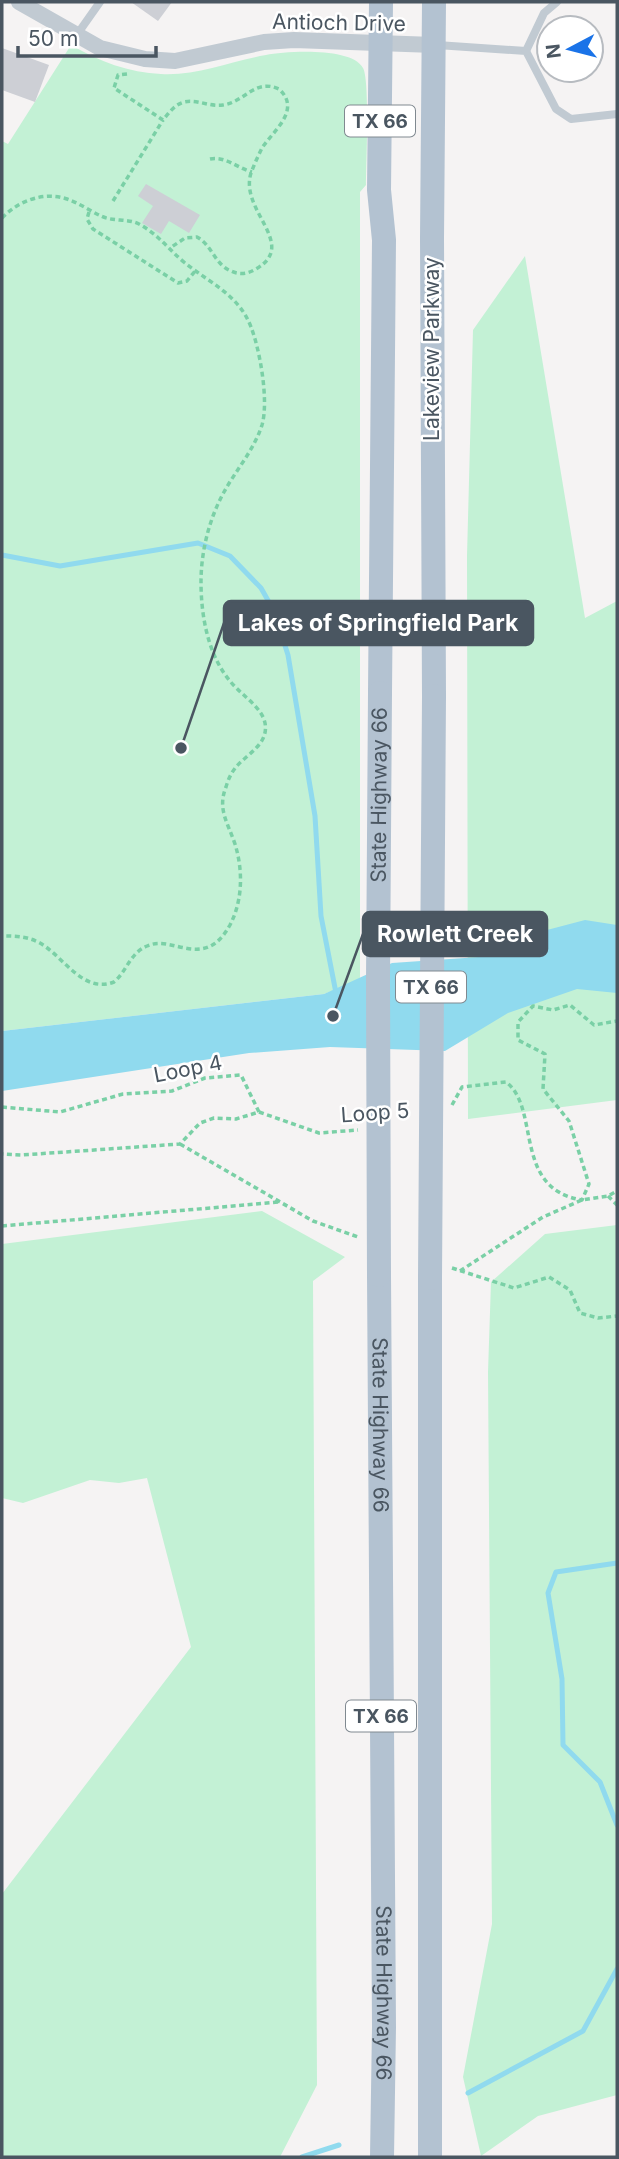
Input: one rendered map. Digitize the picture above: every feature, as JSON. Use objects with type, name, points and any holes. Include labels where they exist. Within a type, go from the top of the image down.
[{"type":"main road","name":"TX 66","points":[[381,2],[381,44]]},
{"type":"main road","name":"Lakeview Parkway","points":[[430,2157],[429,1278],[434,696],[434,2]]},
{"type":"main road","name":"State Highway 66","points":[[381,44],[380,190],[384,240],[377,980],[384,2027],[382,2157]]},
{"type":"street","name":"Antioch Drive","points":[[19,2],[76,36],[114,53],[162,61],[175,61],[264,42],[434,45]]},
{"type":"lane","points":[[76,36],[100,2]]},
{"type":"lane","points":[[526,51],[544,13],[557,2]]},
{"type":"lane","points":[[434,45],[526,51]]},
{"type":"lane","points":[[526,51],[556,109],[571,119],[617,114]]},
{"type":"path","points":[[133,75],[121,73],[114,88],[163,120]]},
{"type":"path","points":[[113,201],[163,120],[177,105],[195,101],[222,106],[257,87],[270,86],[279,89],[288,102],[286,115],[276,133],[264,145],[249,179],[250,198],[273,243],[265,263],[251,272],[237,274],[225,268],[208,246],[197,237],[185,238],[170,248]]},
{"type":"path","points":[[210,159],[221,158],[252,172]]},
{"type":"path","points":[[2,218],[8,211],[27,201],[51,196],[70,200],[109,219],[135,222],[158,236],[196,270],[223,289],[247,317],[258,352],[264,401],[262,424],[215,510],[207,536],[201,578],[206,625],[219,665],[231,683],[260,712],[265,725],[260,744],[236,767],[222,799],[222,814],[234,843],[240,869],[236,909],[225,933],[210,945],[198,950],[164,944],[146,946],[130,959],[119,978],[104,985],[86,981],[48,948],[33,940],[21,936],[2,936]]},
{"type":"path","points":[[90,211],[87,219],[93,229],[178,283],[187,281],[196,270]]},
{"type":"path","points":[[582,1200],[589,1184],[569,1121],[543,1089],[545,1054],[518,1040],[519,1022],[533,1006],[553,1010],[570,1004],[594,1025],[617,1021]]},
{"type":"path","name":"Loop 4","points":[[2,1107],[60,1112],[123,1094],[172,1091],[205,1078],[241,1075],[259,1112]]},
{"type":"path","points":[[447,1115],[462,1087],[506,1082],[517,1090],[534,1162],[549,1184],[564,1198],[582,1200]]},
{"type":"path","points":[[2,1154],[22,1155],[180,1144],[200,1123],[214,1118],[236,1119],[259,1112]]},
{"type":"path","name":"Loop 5","points":[[259,1112],[319,1133],[370,1129]]},
{"type":"path","points":[[460,1271],[543,1217],[582,1200],[608,1196],[617,1191]]},
{"type":"path","points":[[608,1196],[617,1205]]},
{"type":"path","points":[[2,1226],[280,1202]]},
{"type":"green space","points":[[71,45],[114,65],[149,73],[188,73],[288,52],[333,54],[357,61],[363,68],[367,124],[366,185],[360,192],[360,980],[324,994],[2,1031],[2,141],[8,144]]},
{"type":"green space","points":[[525,256],[585,618],[617,601],[617,1100],[468,1119],[467,556],[473,330]]},
{"type":"green space","points":[[262,1211],[345,1257],[313,1281],[317,2085],[280,2157],[2,2157],[2,1894],[191,1647],[147,1478],[119,1483],[90,1480],[23,1503],[2,1498],[2,1244]]},
{"type":"green space","points":[[617,1225],[617,2095],[538,2116],[481,2156],[463,2077],[492,1924],[488,1372],[491,1282],[545,1234]]},
{"type":"water","points":[[585,920],[617,925],[617,993],[577,989],[508,1013],[445,1051],[330,1047],[249,1053],[2,1091],[2,1031],[324,994],[392,963],[479,957],[547,930]]},
{"type":"building","points":[[131,2],[172,2],[158,21]]},
{"type":"building","points":[[2,48],[49,65],[35,102],[2,90]]},
{"type":"building","points":[[146,184],[200,215],[189,233],[169,221],[161,234],[142,223],[153,206],[138,196]]},
{"type":"waterway","points":[[2,555],[60,566],[198,543],[230,556],[261,588],[274,611],[288,655],[315,816],[321,916],[336,993]]},
{"type":"waterway","points":[[617,1563],[556,1572],[548,1593],[562,1679],[563,1745],[600,1782],[617,1825]]},
{"type":"waterway","points":[[468,2093],[583,2031],[617,1969]]},
{"type":"waterway","points":[[302,2157],[339,2145]]},
{"type":"place","name":"Lakes of Springfield Park","points":[[181,748]]},
{"type":"place","name":"Rowlett Creek","points":[[333,1016]]}]
